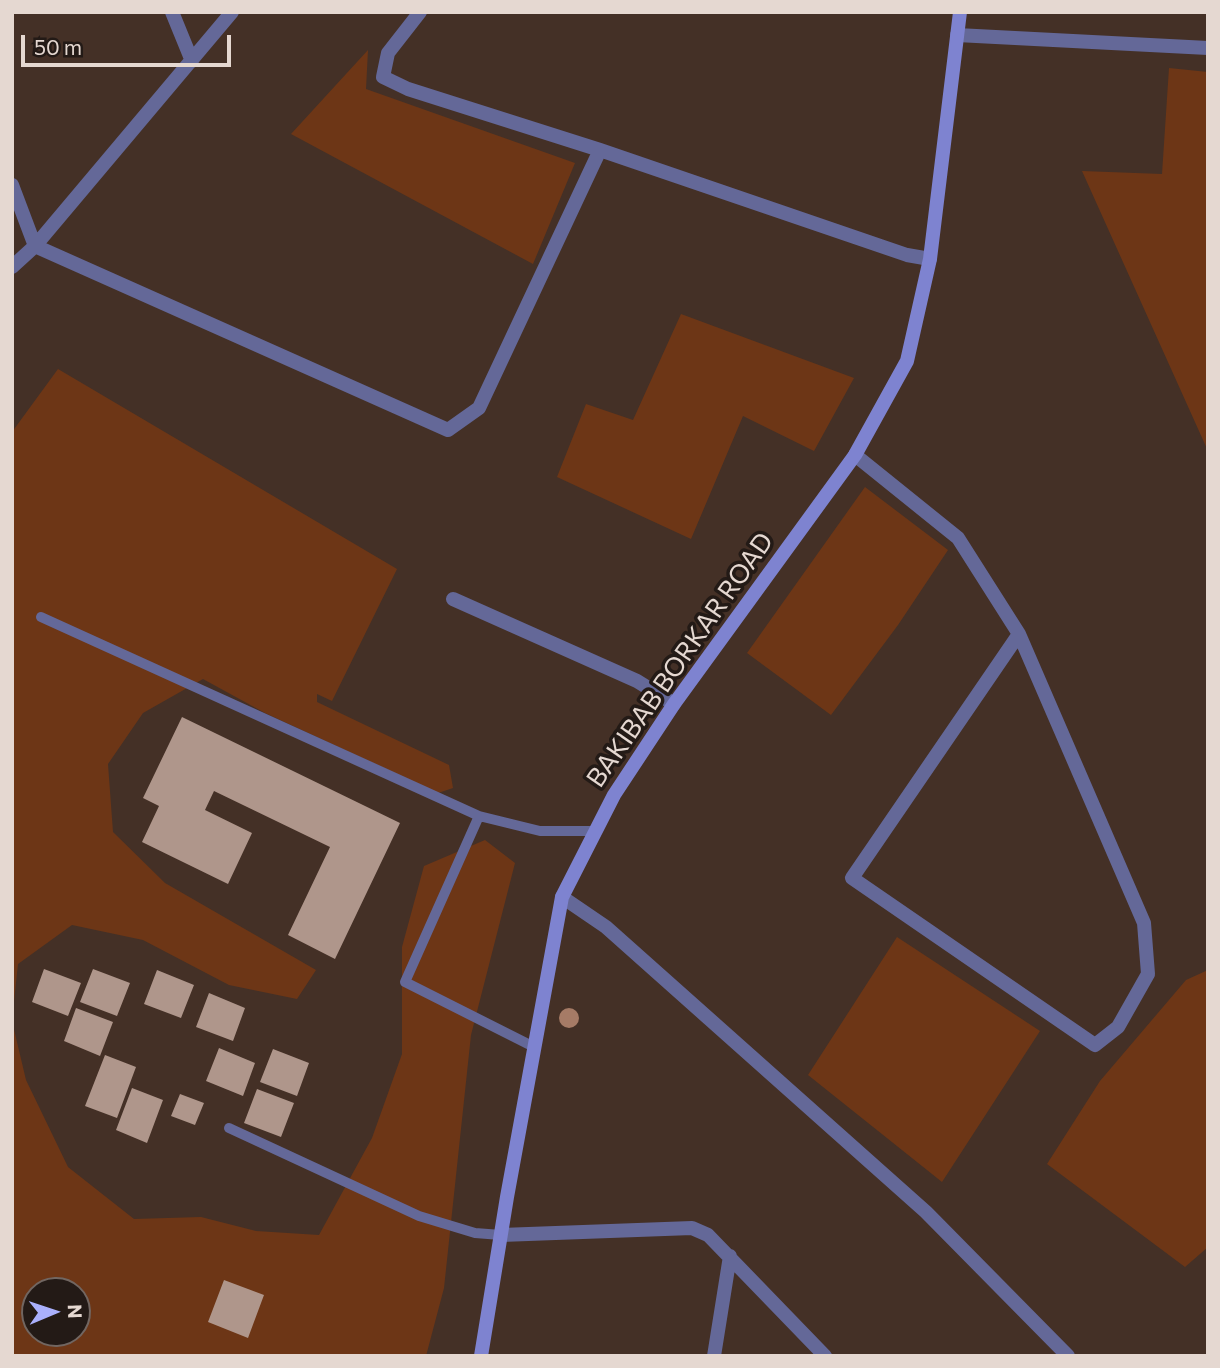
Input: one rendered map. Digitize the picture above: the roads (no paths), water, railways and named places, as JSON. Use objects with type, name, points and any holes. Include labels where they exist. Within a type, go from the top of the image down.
[{"type":"street","points":[[172,12],[192,61]]},
{"type":"street","points":[[12,267],[35,246],[232,12]]},
{"type":"street","points":[[421,12],[388,53],[383,77],[408,89],[600,150],[894,250],[930,259]]},
{"type":"street","name":"BAKIBAB BORKAR ROAD","points":[[481,1356],[562,897],[614,795],[674,704],[855,455],[907,361],[930,259],[960,12]]},
{"type":"street","points":[[957,35],[1208,48]]},
{"type":"street","points":[[12,185],[35,246],[448,430],[479,408],[600,150]]},
{"type":"street","points":[[855,455],[958,538],[1019,634],[1144,923],[1148,974],[1118,1027],[1096,1045],[852,878],[1019,634]]},
{"type":"street","points":[[453,599],[638,681],[674,704]]},
{"type":"street","points":[[562,897],[606,927],[926,1212],[1068,1356]]},
{"type":"street","points":[[501,1235],[692,1228],[708,1235],[730,1256],[825,1356]]},
{"type":"street","points":[[714,1356],[730,1256]]},
{"type":"lane","points":[[41,617],[479,816],[540,831],[596,831]]},
{"type":"lane","points":[[479,816],[405,982],[534,1047]]},
{"type":"lane","points":[[229,1128],[419,1216],[475,1233],[501,1235]]}]
